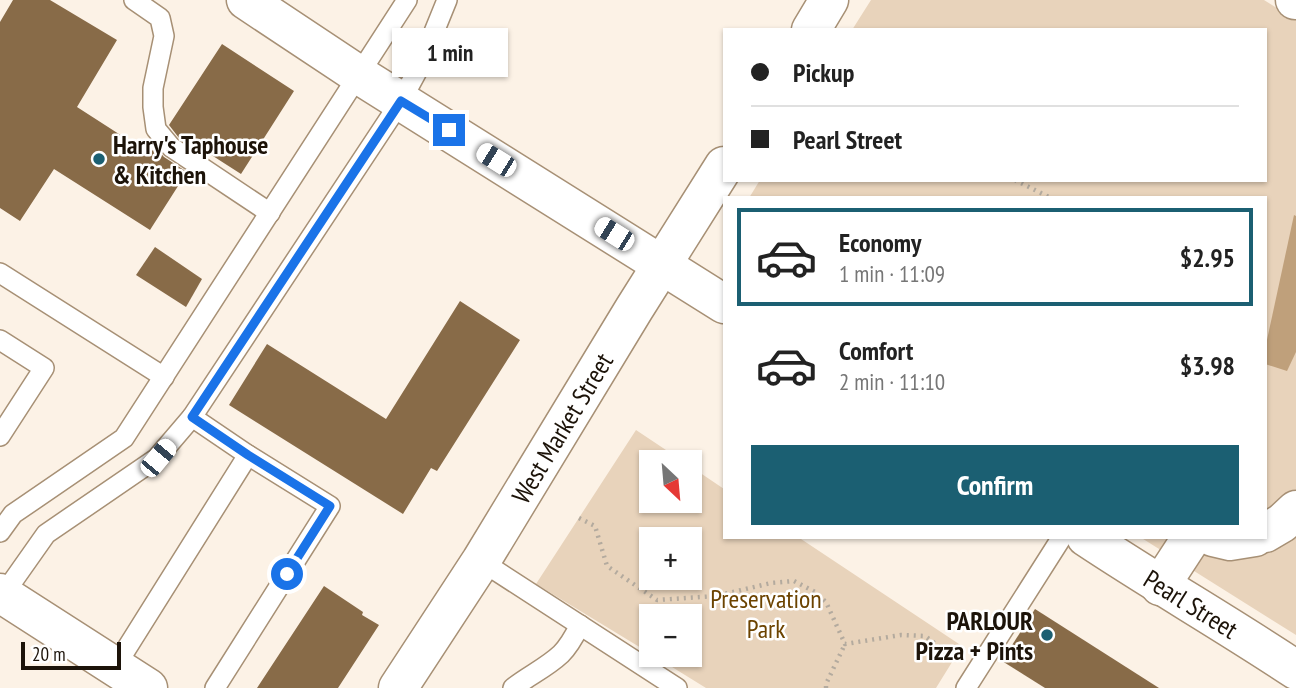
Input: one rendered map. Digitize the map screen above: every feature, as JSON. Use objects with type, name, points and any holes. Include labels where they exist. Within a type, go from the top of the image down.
[{"type":"street","points":[[246,0],[359,75],[723,303]]},
{"type":"street","points":[[811,28],[829,0]]},
{"type":"street","name":"West Market Street","points":[[398,688],[481,561],[723,168]]},
{"type":"street","points":[[1267,532],[1296,510]]},
{"type":"street","name":"Pearl Street","points":[[1089,539],[1296,670]]},
{"type":"street","points":[[1160,586],[1191,539]]},
{"type":"street","points":[[1222,539],[1242,539]]},
{"type":"street","points":[[2,594],[148,688]]},
{"type":"lane","points":[[0,532],[7,510],[124,438],[407,0]]},
{"type":"lane","points":[[2,594],[46,534],[158,458],[192,417],[401,101],[421,64],[447,0]]},
{"type":"lane","points":[[142,2],[160,18],[164,36],[153,88],[156,129],[172,147],[270,213]]},
{"type":"lane","points":[[0,274],[164,377]]},
{"type":"lane","points":[[0,340],[44,368],[0,436]]},
{"type":"lane","points":[[192,417],[330,506],[215,688]]},
{"type":"lane","points":[[115,667],[248,455]]},
{"type":"lane","points":[[966,688],[1061,539]]},
{"type":"lane","points":[[481,561],[677,688]]},
{"type":"lane","points":[[513,688],[563,652],[580,625]]},
{"type":"path","points":[[1019,182],[1047,196]]},
{"type":"path","points":[[579,518],[595,526],[607,566],[657,600],[716,596],[771,583],[794,582],[816,592],[826,602],[845,644],[826,688]]},
{"type":"path","points":[[845,644],[901,635],[925,636],[954,658]]},
{"type":"green space","points":[[871,0],[1264,0],[1296,20],[1296,635],[1143,539],[1267,539],[1267,196],[750,196],[759,182],[1267,182],[1267,28],[853,28]]},
{"type":"green space","name":"Preservation Park","points":[[636,430],[666,450],[639,450],[639,513],[702,513],[702,474],[723,488],[723,539],[801,539],[962,646],[936,688],[706,688],[672,667],[702,667],[702,604],[639,604],[639,647],[536,584]]},
{"type":"shaded area","points":[[1294,215],[1296,352],[1287,371],[1267,365],[1267,340]]},
{"type":"building","points":[[13,0],[50,0],[117,40],[77,107],[150,154],[155,147],[164,157],[187,172],[150,230],[54,169],[20,221],[0,208],[0,22]]},
{"type":"building","points":[[222,44],[294,91],[241,174],[179,138],[169,125]]},
{"type":"building","points":[[155,247],[202,279],[186,307],[136,275]]},
{"type":"building","points":[[460,301],[520,340],[437,471],[431,468],[403,514],[229,405],[267,344],[386,419]]},
{"type":"building","points":[[324,586],[379,625],[338,688],[257,688]]},
{"type":"building","name":"PARLOUR Pizza + Pints","points":[[1035,609],[1159,688],[1045,688],[1002,661]]},
{"type":"place","name":"Harry's Taphouse & Kitchen","points":[[99,159]]},
{"type":"place","name":"PARLOUR Pizza + Pints","points":[[1047,635]]},
{"type":"route","points":[[287,574],[330,506],[192,417],[401,101],[449,130]]}]
